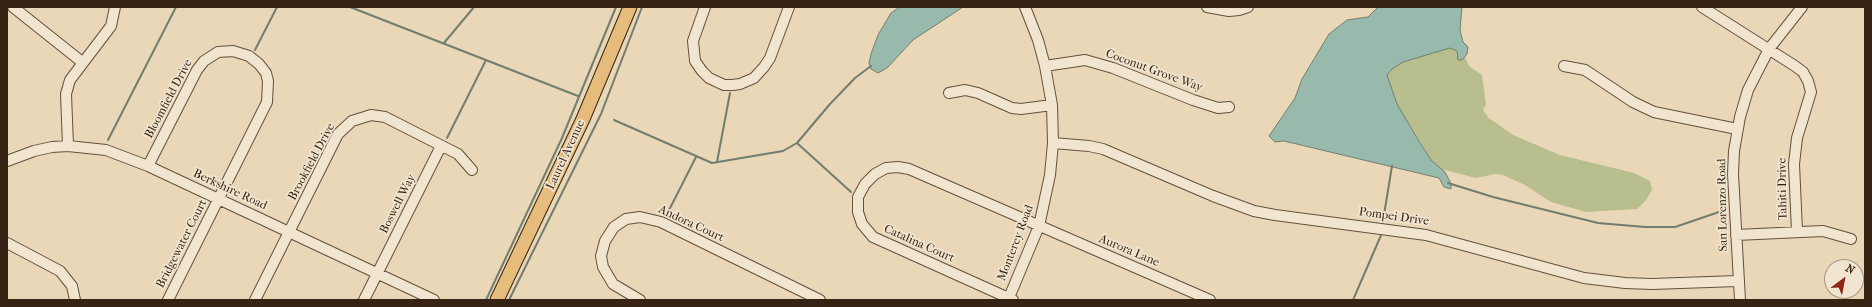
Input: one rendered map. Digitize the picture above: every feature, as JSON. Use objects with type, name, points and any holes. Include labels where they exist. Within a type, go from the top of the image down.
[{"type":"main road","name":"Laurel Avenue","points":[[497,300],[583,119],[630,7]]},
{"type":"street","points":[[13,7],[82,62]]},
{"type":"street","points":[[68,146],[66,94],[70,80],[82,62],[111,26],[115,7]]},
{"type":"street","points":[[705,7],[693,41],[695,61],[709,78],[724,85],[732,86],[754,78],[764,67],[770,58],[789,7]]},
{"type":"street","name":"Monterey Road","points":[[1010,299],[1039,226],[1049,180],[1053,143],[1052,106],[1045,66],[1038,40],[1024,7]]},
{"type":"street","points":[[1207,7],[1229,11],[1248,7]]},
{"type":"street","name":"Tahiti Drive","points":[[1702,7],[1803,72],[1811,89],[1799,133],[1795,155],[1794,174],[1797,231]]},
{"type":"street","name":"San Lorenzo Road","points":[[1740,300],[1733,174],[1737,129],[1748,90],[1769,49],[1802,7]]},
{"type":"street","name":"Bloomfield Drive","points":[[148,166],[200,65],[209,57],[218,52],[234,50],[243,53],[254,60],[266,74],[269,85],[268,97],[266,106],[219,199]]},
{"type":"street","name":"Coconut Grove Way","points":[[1045,66],[1085,60],[1114,68],[1192,100],[1218,108],[1229,107]]},
{"type":"street","points":[[1564,66],[1585,70],[1633,102],[1654,112],[1737,129]]},
{"type":"street","points":[[949,93],[965,90],[970,91],[1012,108],[1021,109],[1052,106]]},
{"type":"street","name":"Brookfield Drive","points":[[290,232],[338,134],[352,121],[371,115],[385,117],[458,154],[472,170]]},
{"type":"street","name":"Pompei Drive","points":[[1053,143],[1089,146],[1110,151],[1213,196],[1254,211],[1275,215],[1392,229],[1435,237],[1596,280],[1625,284],[1738,281]]},
{"type":"street","name":"Berkshire Road","points":[[7,162],[34,151],[68,146],[106,150],[148,166],[434,300]]},
{"type":"street","name":"Boswell Way","points":[[364,300],[441,146]]},
{"type":"street","name":"Catalina Court","points":[[1010,299],[873,237],[865,229],[859,218],[858,207],[860,192],[868,180],[878,172],[892,168],[904,168],[919,173],[1039,226]]},
{"type":"street","name":"Bridgewater Court","points":[[168,300],[219,199]]},
{"type":"street","name":"Andora Court","points":[[640,300],[613,284],[603,268],[601,256],[605,241],[614,227],[626,219],[640,217],[661,222],[820,300]]},
{"type":"street","name":"Aurora Lane","points":[[1039,226],[1210,300]]},
{"type":"street","points":[[1736,235],[1797,231],[1828,231],[1851,239]]},
{"type":"street","points":[[255,300],[290,232]]},
{"type":"street","points":[[7,243],[60,271],[72,286],[75,300]]},
{"type":"green space","points":[[1450,48],[1457,51],[1462,60],[1465,57],[1469,66],[1482,75],[1486,104],[1483,110],[1489,118],[1513,135],[1560,155],[1634,173],[1650,181],[1652,190],[1646,200],[1637,209],[1586,212],[1551,202],[1525,185],[1503,175],[1495,174],[1476,178],[1441,169],[1432,161],[1397,104],[1387,75],[1392,69],[1403,62]]},
{"type":"shaded area","points":[[900,7],[963,7],[913,40],[887,68],[878,73],[871,69],[869,63],[871,54],[878,35],[891,13]]},
{"type":"shaded area","points":[[1378,7],[1462,7],[1460,30],[1463,42],[1468,47],[1467,54],[1462,60],[1458,60],[1457,51],[1450,48],[1403,62],[1392,69],[1387,75],[1397,104],[1432,161],[1445,172],[1451,184],[1451,189],[1444,187],[1439,178],[1284,141],[1275,142],[1269,136],[1295,98],[1302,79],[1329,34],[1347,20],[1368,17]]},
{"type":"waterway","points":[[108,140],[176,7]]},
{"type":"waterway","points":[[255,50],[277,7]]},
{"type":"waterway","points":[[350,7],[578,96]]},
{"type":"waterway","points":[[444,43],[474,7]]},
{"type":"waterway","points":[[486,300],[562,138],[616,7]]},
{"type":"waterway","points":[[509,300],[601,114],[642,7]]},
{"type":"waterway","points":[[447,138],[486,60]]},
{"type":"waterway","points":[[614,120],[712,163],[783,151],[797,143],[830,104],[855,78],[871,66]]},
{"type":"waterway","points":[[717,162],[730,93]]},
{"type":"waterway","points":[[797,143],[851,192]]},
{"type":"waterway","points":[[665,218],[696,157]]},
{"type":"waterway","points":[[1382,227],[1392,166]]},
{"type":"waterway","points":[[1448,183],[1493,197],[1598,223],[1645,227],[1675,227],[1719,212]]},
{"type":"waterway","points":[[1353,300],[1382,233]]}]
